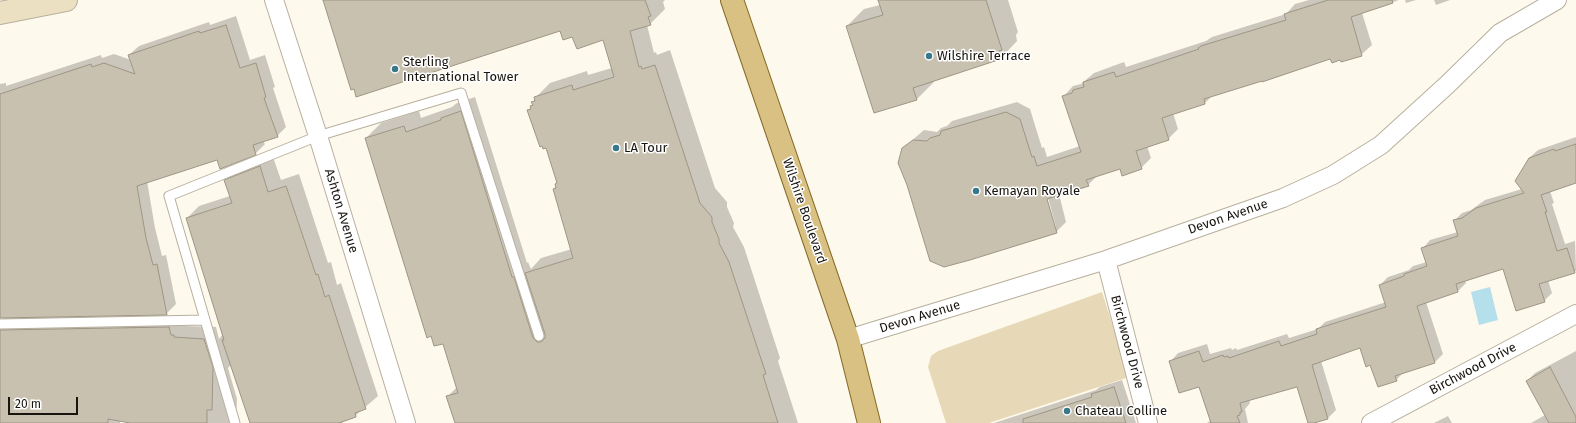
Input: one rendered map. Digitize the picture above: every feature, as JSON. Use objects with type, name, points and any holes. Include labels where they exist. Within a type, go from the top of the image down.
[{"type":"main road","points":[[0,13],[66,0]]},
{"type":"main road","name":"Wilshire Boulevard","points":[[732,0],[848,339],[869,423]]},
{"type":"street","name":"Ashton Avenue","points":[[274,0],[318,136],[406,423]]},
{"type":"street","name":"Devon Avenue","points":[[848,339],[1106,260],[1283,198],[1333,175],[1381,145],[1448,84],[1500,33],[1557,0]]},
{"type":"street","name":"Birchwood Drive","points":[[1106,260],[1148,423]]},
{"type":"street","name":"Birchwood Drive","points":[[1371,423],[1576,314]]},
{"type":"lane","points":[[236,423],[169,196],[318,136],[460,93],[539,336]]},
{"type":"lane","points":[[0,324],[205,320]]},
{"type":"shaded area","points":[[1102,292],[1129,377],[989,423],[946,423],[928,367],[931,356],[938,351]]},
{"type":"water","points":[[1490,287],[1498,320],[1479,325],[1471,292]]},
{"type":"building","points":[[323,0],[645,0],[651,16],[648,17],[651,25],[630,31],[639,67],[641,66],[642,69],[655,65],[700,203],[712,217],[712,222],[719,239],[719,243],[729,262],[766,374],[763,375],[778,423],[455,423],[446,396],[458,393],[443,344],[434,346],[431,336],[427,338],[365,138],[404,126],[406,132],[441,120],[441,118],[461,111],[512,277],[514,277],[533,338],[537,342],[541,342],[545,338],[545,334],[525,273],[573,258],[553,189],[556,188],[555,184],[557,183],[546,148],[543,149],[542,146],[540,147],[527,110],[531,109],[530,106],[533,105],[531,102],[535,101],[534,97],[572,85],[573,90],[614,77],[603,40],[577,49],[572,37],[563,40],[560,31],[356,97],[354,89],[351,90]]},
{"type":"building","name":"Wilshire Terrace","points":[[878,0],[986,0],[1002,50],[999,51],[1001,59],[913,88],[917,100],[874,113],[846,26],[883,15]]},
{"type":"building","points":[[1328,0],[1392,0],[1393,3],[1351,17],[1362,56],[1332,63],[1330,59],[1262,82],[1204,99],[1205,104],[1162,118],[1169,140],[1136,151],[1142,169],[1122,176],[1120,169],[1086,180],[1089,186],[1047,199],[1057,233],[944,267],[930,261],[907,185],[898,163],[902,148],[913,140],[927,141],[930,138],[940,135],[941,131],[1006,112],[1020,119],[1032,157],[1034,156],[1037,166],[1081,152],[1062,96],[1072,93],[1073,90],[1084,87],[1083,82],[1114,72],[1116,77],[1199,49],[1198,48],[1201,46],[1286,20],[1284,14]]},
{"type":"building","points":[[226,25],[240,68],[256,63],[266,97],[264,98],[278,137],[253,145],[256,155],[220,169],[217,160],[137,186],[146,238],[153,265],[157,264],[167,315],[0,318],[0,94],[91,64],[92,67],[104,63],[135,74],[128,55],[199,31],[200,33]]},
{"type":"building","points":[[1576,144],[1576,183],[1541,195],[1557,251],[1567,248],[1575,273],[1539,284],[1545,302],[1516,311],[1503,269],[1456,284],[1458,292],[1417,306],[1435,363],[1395,376],[1397,381],[1378,387],[1370,365],[1366,367],[1360,348],[1312,365],[1328,419],[1314,423],[1308,423],[1297,387],[1240,403],[1242,412],[1240,412],[1240,415],[1237,416],[1240,423],[1211,423],[1199,387],[1179,393],[1169,361],[1199,351],[1203,362],[1223,355],[1224,357],[1228,356],[1229,358],[1279,341],[1281,346],[1317,334],[1316,329],[1386,307],[1379,285],[1427,266],[1421,248],[1458,236],[1453,220],[1462,218],[1476,208],[1524,193],[1515,181],[1529,158],[1554,149],[1555,151]]},
{"type":"building","points":[[260,166],[268,192],[286,186],[316,275],[318,274],[325,297],[329,295],[366,409],[355,413],[356,417],[339,423],[250,423],[222,340],[224,340],[186,218],[232,203],[224,180]]},
{"type":"building","points":[[169,327],[171,335],[174,335],[174,337],[204,339],[213,367],[212,410],[207,410],[207,423],[130,423],[108,419],[108,423],[0,423],[0,330]]},
{"type":"building","points":[[1550,367],[1576,417],[1576,423],[1549,423],[1526,381]]},
{"type":"building","points":[[1114,387],[1126,423],[1023,423],[1023,419],[1092,397],[1091,394]]},
{"type":"place","name":"Wilshire Terrace","points":[[929,56]]},
{"type":"place","name":"Sterling International Tower","points":[[395,69]]},
{"type":"place","name":"LA Tour","points":[[616,148]]},
{"type":"place","name":"Kemayan Royale","points":[[976,191]]},
{"type":"place","name":"Chateau Colline","points":[[1067,411]]}]
